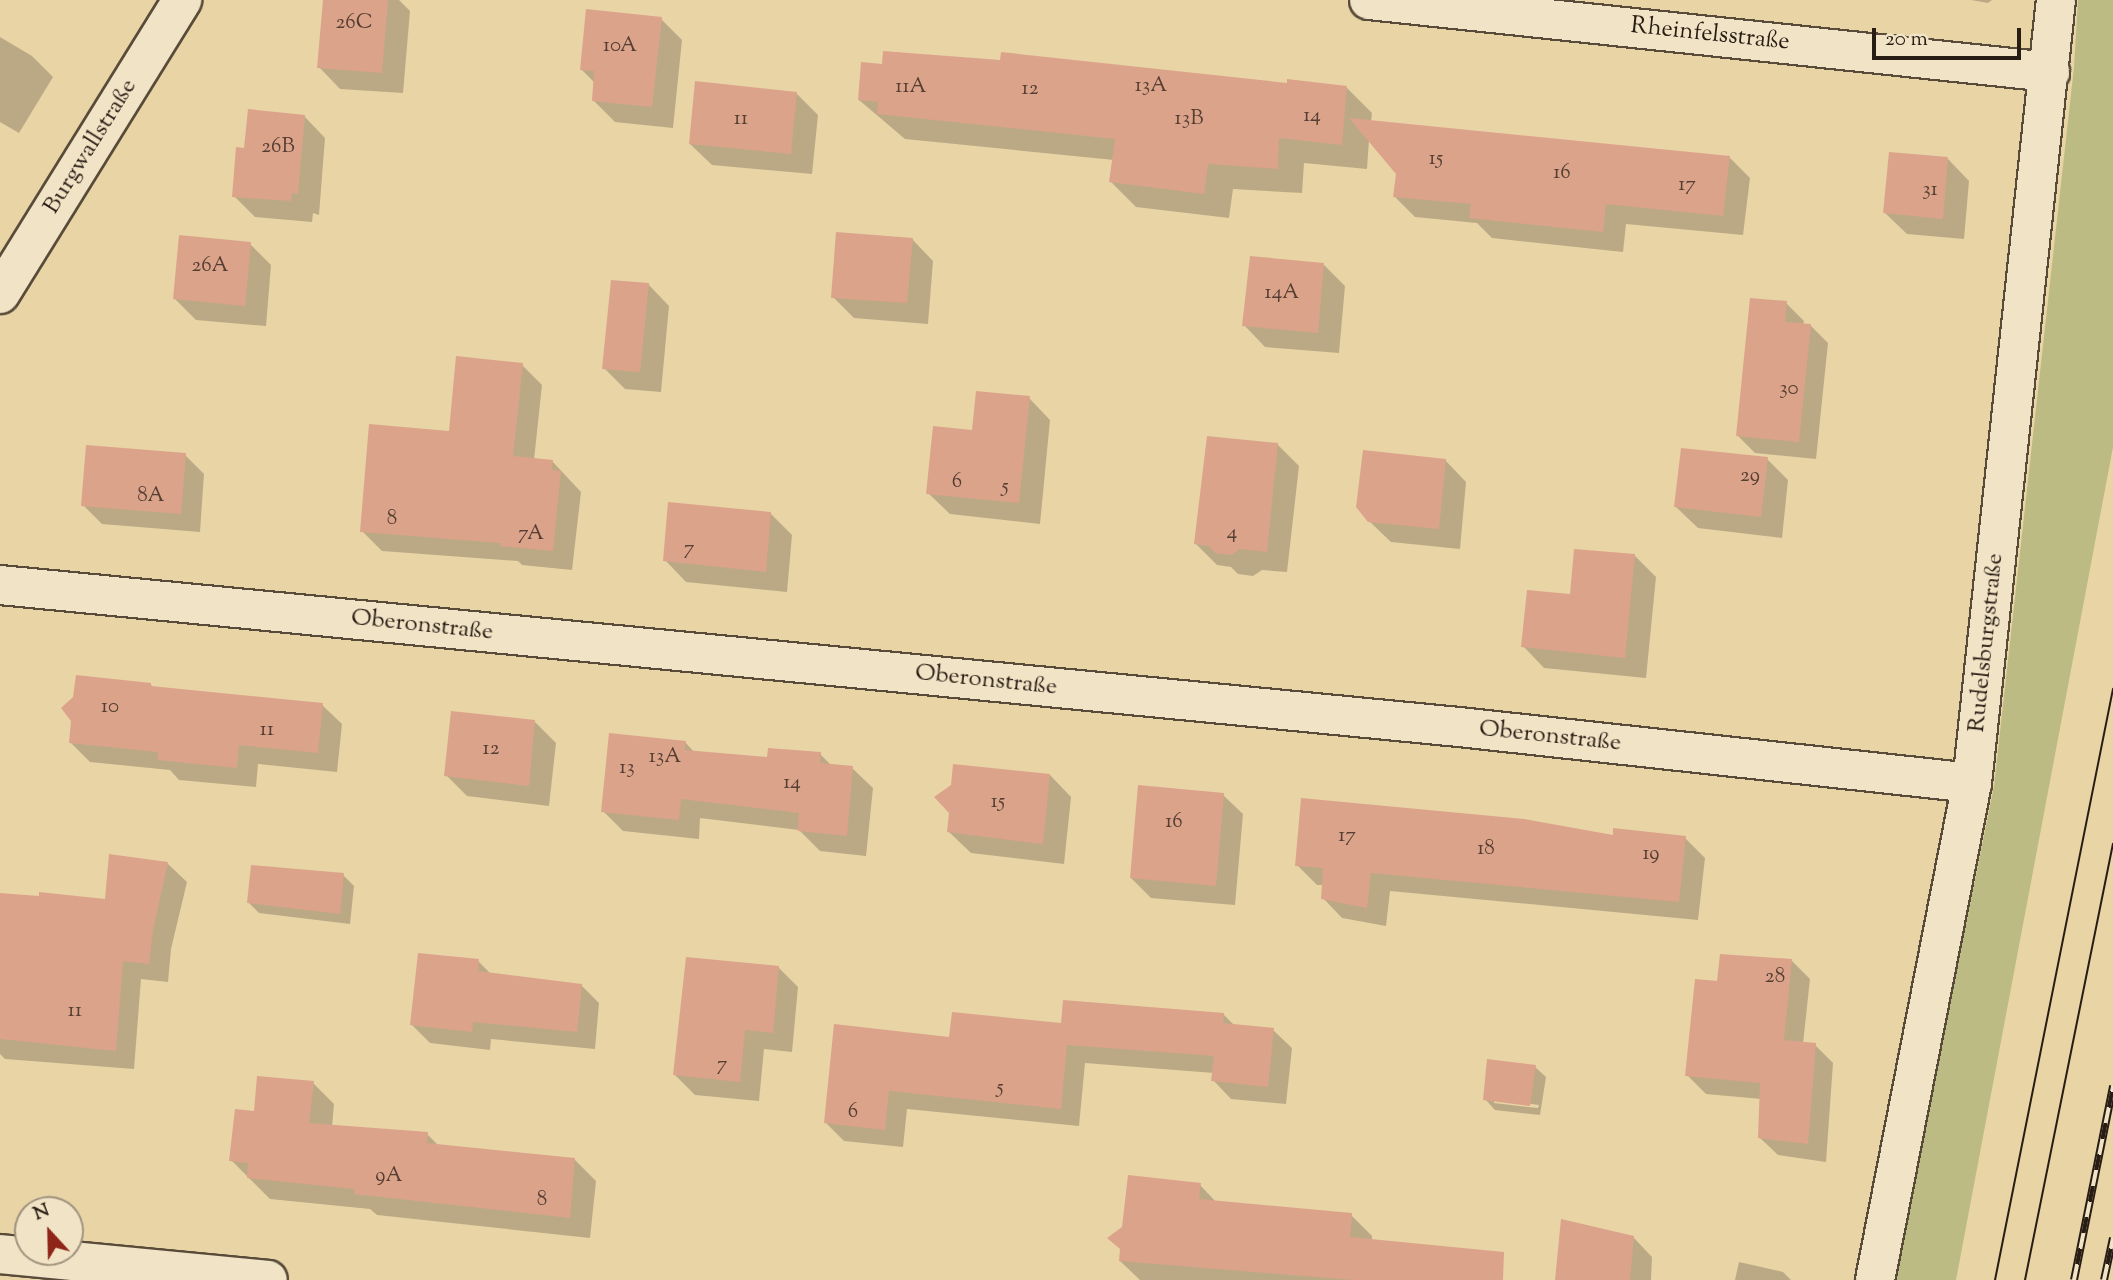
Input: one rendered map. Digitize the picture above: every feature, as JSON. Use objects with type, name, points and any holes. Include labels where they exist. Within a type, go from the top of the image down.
[{"type":"street","name":"Burgwallstraße","points":[[0,294],[182,0]]},
{"type":"street","name":"Rheinfelsstraße","points":[[1369,0],[2050,72]]},
{"type":"street","name":"Rudelsburgstraße","points":[[1875,1280],[1972,783],[2056,0]]},
{"type":"street","name":"Oberonstraße","points":[[0,585],[1459,727],[1972,783]]},
{"type":"street","points":[[0,1254],[268,1280]]},
{"type":"shaded area","points":[[2078,0],[2113,0],[2113,447],[1956,1280],[1894,1280],[1994,786],[2074,67]]},
{"type":"building","points":[[323,0],[388,0],[382,73],[317,68]]},
{"type":"building","points":[[586,9],[662,17],[652,107],[592,101],[594,71],[580,70]]},
{"type":"building","points":[[883,51],[1000,60],[1001,52],[1287,83],[1287,79],[1347,86],[1342,145],[1279,138],[1278,169],[1208,164],[1204,194],[1109,182],[1115,139],[877,114],[878,102],[858,100],[861,62],[882,64]]},
{"type":"building","points":[[695,81],[797,92],[791,154],[689,144]]},
{"type":"building","points":[[248,109],[305,115],[298,194],[292,193],[291,201],[232,197],[236,147],[244,148]]},
{"type":"building","points":[[1349,118],[1730,156],[1723,216],[1606,204],[1603,232],[1469,218],[1471,204],[1393,197],[1396,174]]},
{"type":"building","points":[[1889,152],[1948,157],[1943,219],[1883,213]]},
{"type":"building","points":[[836,232],[913,238],[907,303],[831,298]]},
{"type":"building","points":[[179,235],[251,242],[245,306],[173,299]]},
{"type":"building","points":[[1250,256],[1324,263],[1318,333],[1242,326]]},
{"type":"building","points":[[611,280],[649,283],[640,372],[602,369]]},
{"type":"building","points":[[1750,298],[1787,301],[1785,322],[1811,324],[1799,442],[1736,436]]},
{"type":"building","points":[[456,356],[523,363],[513,456],[553,460],[552,470],[561,471],[553,551],[500,546],[501,543],[360,532],[369,424],[449,431]]},
{"type":"building","points":[[976,391],[1030,396],[1019,503],[926,494],[933,426],[972,430]]},
{"type":"building","points":[[1207,436],[1278,443],[1267,552],[1240,549],[1232,555],[1215,553],[1209,546],[1194,544]]},
{"type":"building","points":[[86,445],[186,453],[181,514],[81,506]]},
{"type":"building","points":[[1681,448],[1768,457],[1761,517],[1674,507]]},
{"type":"building","points":[[1363,450],[1446,459],[1439,529],[1368,522],[1356,507]]},
{"type":"building","points":[[668,502],[771,512],[766,572],[663,561]]},
{"type":"building","points":[[1574,549],[1635,554],[1625,658],[1521,647],[1527,590],[1570,594]]},
{"type":"building","points":[[76,675],[151,683],[151,686],[323,703],[318,753],[239,745],[237,768],[158,760],[158,752],[69,743],[71,721],[61,708],[73,697]]},
{"type":"building","points":[[451,711],[535,720],[529,786],[444,776]]},
{"type":"building","points":[[609,733],[686,741],[685,750],[767,757],[768,748],[821,752],[820,763],[853,766],[847,836],[798,831],[799,813],[681,799],[679,820],[601,812]]},
{"type":"building","points":[[953,764],[1050,774],[1043,844],[947,832],[949,813],[934,797],[951,785]]},
{"type":"building","points":[[1138,785],[1224,793],[1216,886],[1130,878]]},
{"type":"building","points":[[1301,798],[1524,819],[1613,835],[1613,828],[1686,836],[1679,902],[1371,873],[1367,908],[1321,899],[1323,868],[1295,866]]},
{"type":"building","points":[[109,854],[168,862],[153,930],[149,964],[123,961],[116,1051],[0,1039],[0,893],[39,896],[39,892],[105,899]]},
{"type":"building","points":[[251,865],[344,873],[340,914],[247,903]]},
{"type":"building","points":[[418,953],[479,959],[478,971],[582,984],[577,1032],[473,1022],[472,1032],[410,1025]]},
{"type":"building","points":[[1720,954],[1792,959],[1784,1040],[1816,1043],[1808,1144],[1758,1138],[1760,1083],[1685,1076],[1695,979],[1717,981]]},
{"type":"building","points":[[686,957],[779,966],[773,1033],[745,1030],[740,1082],[673,1075]]},
{"type":"building","points":[[1063,1000],[1224,1013],[1223,1023],[1274,1028],[1268,1087],[1211,1081],[1214,1056],[1067,1045],[1061,1109],[889,1091],[885,1130],[824,1123],[834,1024],[949,1037],[952,1012],[1061,1023]]},
{"type":"building","points":[[1487,1059],[1536,1065],[1530,1106],[1483,1100]]},
{"type":"building","points":[[257,1076],[314,1081],[309,1123],[428,1132],[427,1143],[575,1158],[570,1218],[354,1194],[354,1189],[247,1178],[248,1163],[229,1161],[235,1109],[254,1111]]},
{"type":"building","points":[[1128,1175],[1201,1183],[1199,1199],[1352,1213],[1350,1237],[1504,1252],[1503,1280],[1353,1280],[1119,1261],[1120,1249],[1107,1238],[1122,1227]]},
{"type":"building","points":[[1561,1219],[1634,1236],[1630,1280],[1555,1280]]},
{"type":"tram line","points":[[1995,1280],[2113,689]]},
{"type":"tram line","points":[[2025,1280],[2113,844]]},
{"type":"railway","points":[[2074,1280],[2113,1086]]},
{"type":"railway","points":[[2104,1280],[2113,1238]]}]
